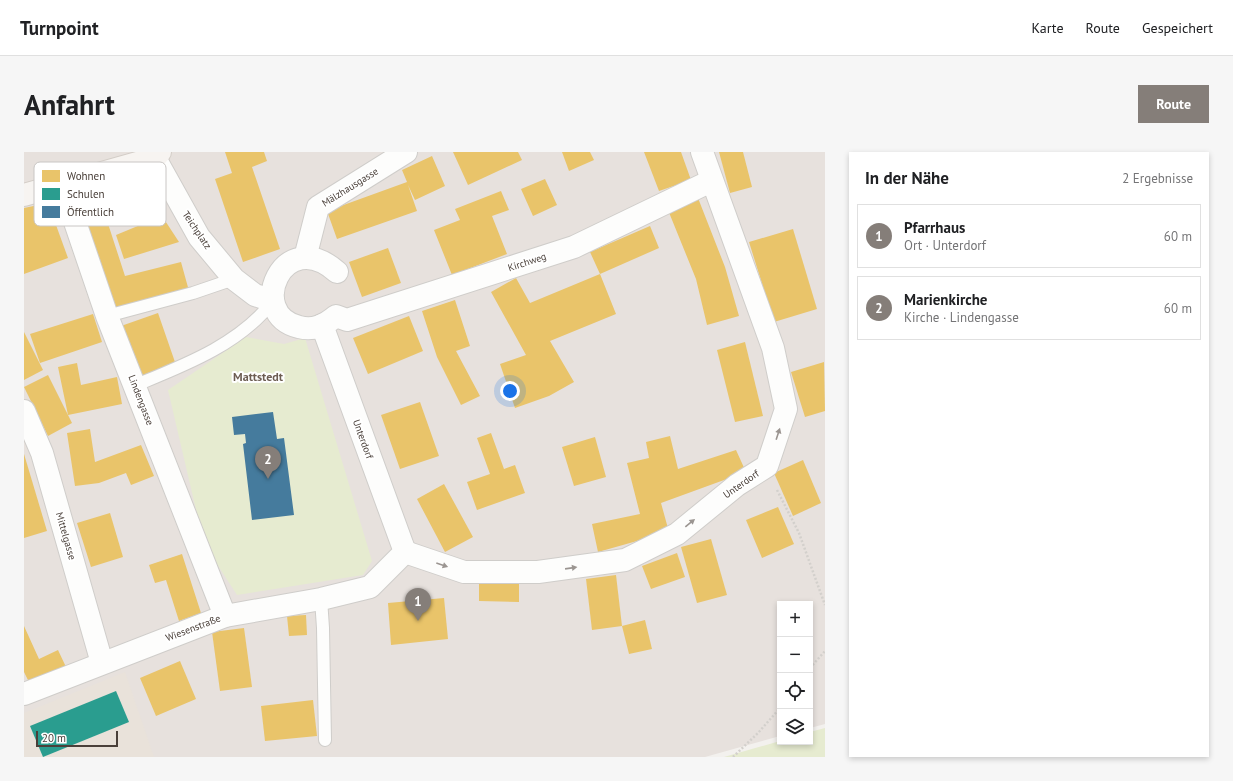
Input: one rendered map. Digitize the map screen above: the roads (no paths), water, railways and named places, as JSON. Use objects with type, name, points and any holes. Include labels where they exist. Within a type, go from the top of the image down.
[{"type":"street","name":"Mälzhausgasse","points":[[305,258],[318,207],[406,152]]},
{"type":"street","name":"Unterdorf","points":[[329,321],[405,552],[464,572],[538,572],[625,560],[677,534],[737,485],[767,466],[786,409],[773,348],[711,181],[702,152]]},
{"type":"street","points":[[134,162],[157,155]]},
{"type":"street","name":"Teichplatz","points":[[166,173],[199,237],[234,279],[255,295],[273,301]]},
{"type":"street","name":"Kirchweg","points":[[329,321],[347,320],[574,247],[711,181]]},
{"type":"street","name":"Lindengasse","points":[[76,226],[107,316],[136,385],[225,616]]},
{"type":"street","points":[[329,321],[305,329],[294,326],[281,316],[273,301],[273,290],[276,278],[283,268],[293,261],[305,258],[317,258],[328,264],[337,272]]},
{"type":"street","name":"Mittelgasse","points":[[24,412],[42,453],[102,663]]},
{"type":"street","name":"Wiesenstraße","points":[[24,694],[225,616],[321,600],[370,587],[405,552]]},
{"type":"lane","points":[[107,316],[192,293],[234,279]]},
{"type":"lane","points":[[136,385],[188,364],[226,342],[263,315],[273,301]]},
{"type":"lane","points":[[321,600],[325,740]]},
{"type":"place","name":"Marienkirche","points":[[268,479]]},
{"type":"place","name":"Pfarrhaus","points":[[418,621]]},
{"type":"district","name":"Mattstedt","points":[[258,376]]}]
